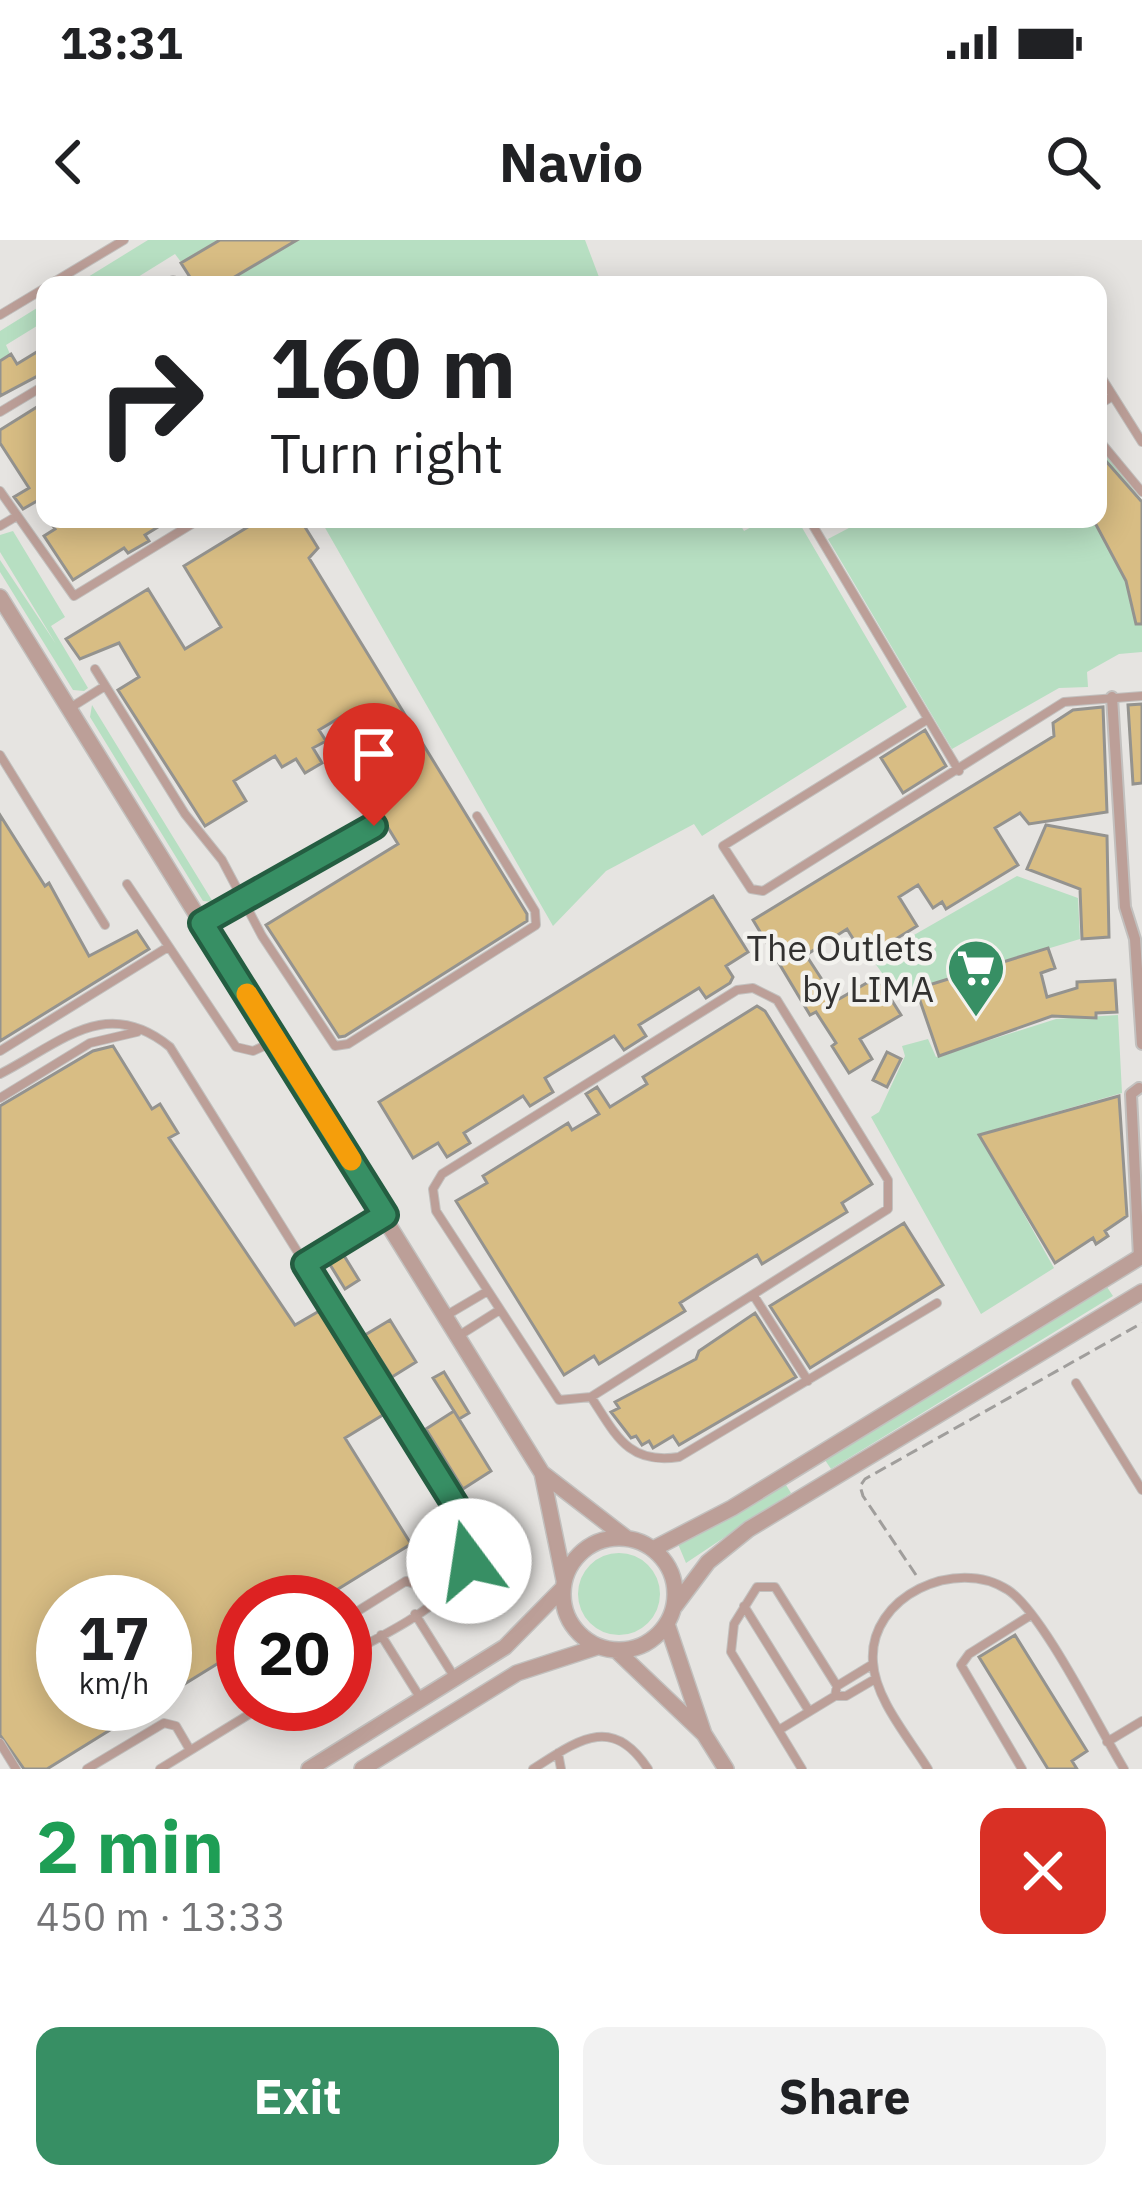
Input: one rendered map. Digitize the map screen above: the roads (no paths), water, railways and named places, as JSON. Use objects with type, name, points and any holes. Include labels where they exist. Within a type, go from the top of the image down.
[{"type":"street","points":[[0,597],[542,1473],[570,1624],[597,1647]]},
{"type":"street","points":[[1112,697],[1125,907],[1135,939],[1142,1044]]},
{"type":"street","points":[[653,1549],[732,1508],[1140,1256],[1131,1094],[1139,1088]]},
{"type":"street","points":[[362,1769],[391,1761],[517,1672],[597,1647],[617,1651],[654,1639],[708,1562],[749,1529],[1142,1292]]},
{"type":"street","points":[[542,1473],[628,1538],[653,1549],[668,1565],[675,1606]]},
{"type":"street","points":[[309,1769],[515,1640],[563,1584],[577,1556],[592,1544],[628,1538]]},
{"type":"street","points":[[668,1624],[704,1734],[726,1769]]},
{"type":"street","points":[[617,1651],[704,1734]]},
{"type":"lane","points":[[64,276],[124,240]]},
{"type":"lane","points":[[0,315],[36,293]]},
{"type":"lane","points":[[1107,386],[1142,442]]},
{"type":"lane","points":[[0,412],[36,390]]},
{"type":"lane","points":[[1107,400],[1113,396]]},
{"type":"lane","points":[[1107,450],[1142,492]]},
{"type":"lane","points":[[1,495],[74,596],[185,528]]},
{"type":"lane","points":[[0,526],[17,516]]},
{"type":"lane","points":[[814,528],[959,771]]},
{"type":"lane","points":[[94,669],[246,898],[262,936],[328,1040],[348,1044],[536,925],[536,911],[477,816]]},
{"type":"lane","points":[[69,709],[105,686]]},
{"type":"lane","points":[[928,718],[723,846],[751,889],[763,891],[1064,702],[1142,696]]},
{"type":"lane","points":[[0,755],[105,925]]},
{"type":"lane","points":[[202,923],[374,826]]},
{"type":"lane","points":[[127,884],[236,1047],[253,1051],[276,1040]]},
{"type":"lane","points":[[0,1051],[168,946]]},
{"type":"lane","points":[[748,988],[777,1000],[888,1180],[891,1195],[889,1208],[879,1218],[754,1296],[591,1397],[571,1402],[554,1396],[436,1211],[438,1179],[748,988]]},
{"type":"lane","points":[[0,1074],[104,1020],[128,1024],[170,1047],[468,1527],[471,1552],[465,1570],[430,1603],[372,1640]]},
{"type":"lane","points":[[0,1098],[105,1036],[137,1032]]},
{"type":"lane","points":[[305,1264],[385,1215]]},
{"type":"lane","points":[[448,1315],[486,1292]]},
{"type":"lane","points":[[754,1296],[808,1382]]},
{"type":"lane","points":[[591,1397],[631,1453],[666,1459],[701,1447],[937,1303]]},
{"type":"lane","points":[[460,1335],[498,1311]]},
{"type":"lane","points":[[1076,1383],[1142,1490]]},
{"type":"lane","points":[[928,1769],[875,1679],[873,1664],[883,1623],[899,1603],[923,1587],[955,1576],[982,1578],[1014,1594],[1124,1769]]},
{"type":"lane","points":[[372,1602],[406,1581],[417,1585],[430,1603]]},
{"type":"lane","points":[[802,1769],[731,1652],[731,1633],[744,1604],[758,1587],[772,1584],[836,1691],[846,1696],[875,1679]]},
{"type":"lane","points":[[744,1604],[809,1712]]},
{"type":"lane","points":[[414,1614],[455,1679]]},
{"type":"lane","points":[[1022,1769],[961,1665],[969,1654],[1031,1615]]},
{"type":"lane","points":[[381,1635],[422,1700]]},
{"type":"lane","points":[[779,1730],[873,1664]]},
{"type":"lane","points":[[1107,1742],[1142,1721]]},
{"type":"lane","points":[[87,1769],[164,1724],[176,1726],[190,1750]]},
{"type":"lane","points":[[160,1769],[221,1731]]},
{"type":"lane","points":[[532,1769],[588,1738],[610,1736],[631,1746],[648,1769]]},
{"type":"lane","points":[[0,1743],[16,1769]]},
{"type":"lane","points":[[558,1753],[561,1769]]},
{"type":"place","name":"The Outlets by LIMA","points":[[976,1019]]}]
